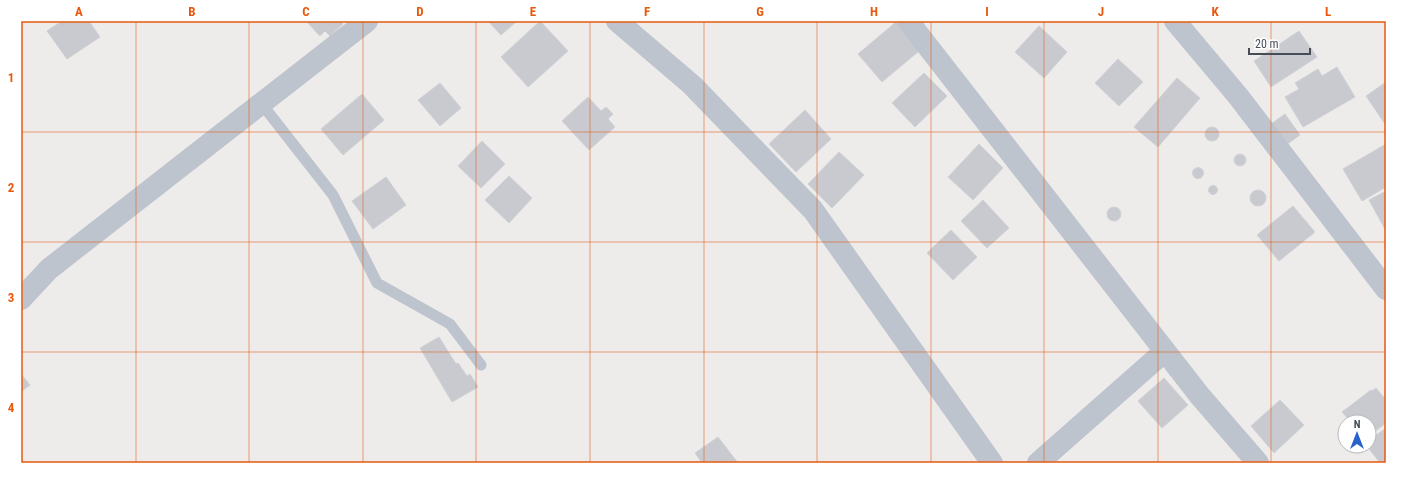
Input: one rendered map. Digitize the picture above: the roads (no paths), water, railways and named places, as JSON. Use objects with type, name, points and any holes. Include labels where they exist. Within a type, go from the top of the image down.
[{"type":"street","points":[[21,299],[50,269],[367,21]]},
{"type":"street","points":[[618,21],[692,85],[813,210],[992,463]]},
{"type":"street","points":[[908,21],[1200,396],[1258,463]]},
{"type":"street","points":[[1175,21],[1238,96],[1386,289]]},
{"type":"street","points":[[1038,463],[1165,351]]},
{"type":"lane","points":[[262,103],[333,195],[377,283],[450,324],[481,365]]}]
